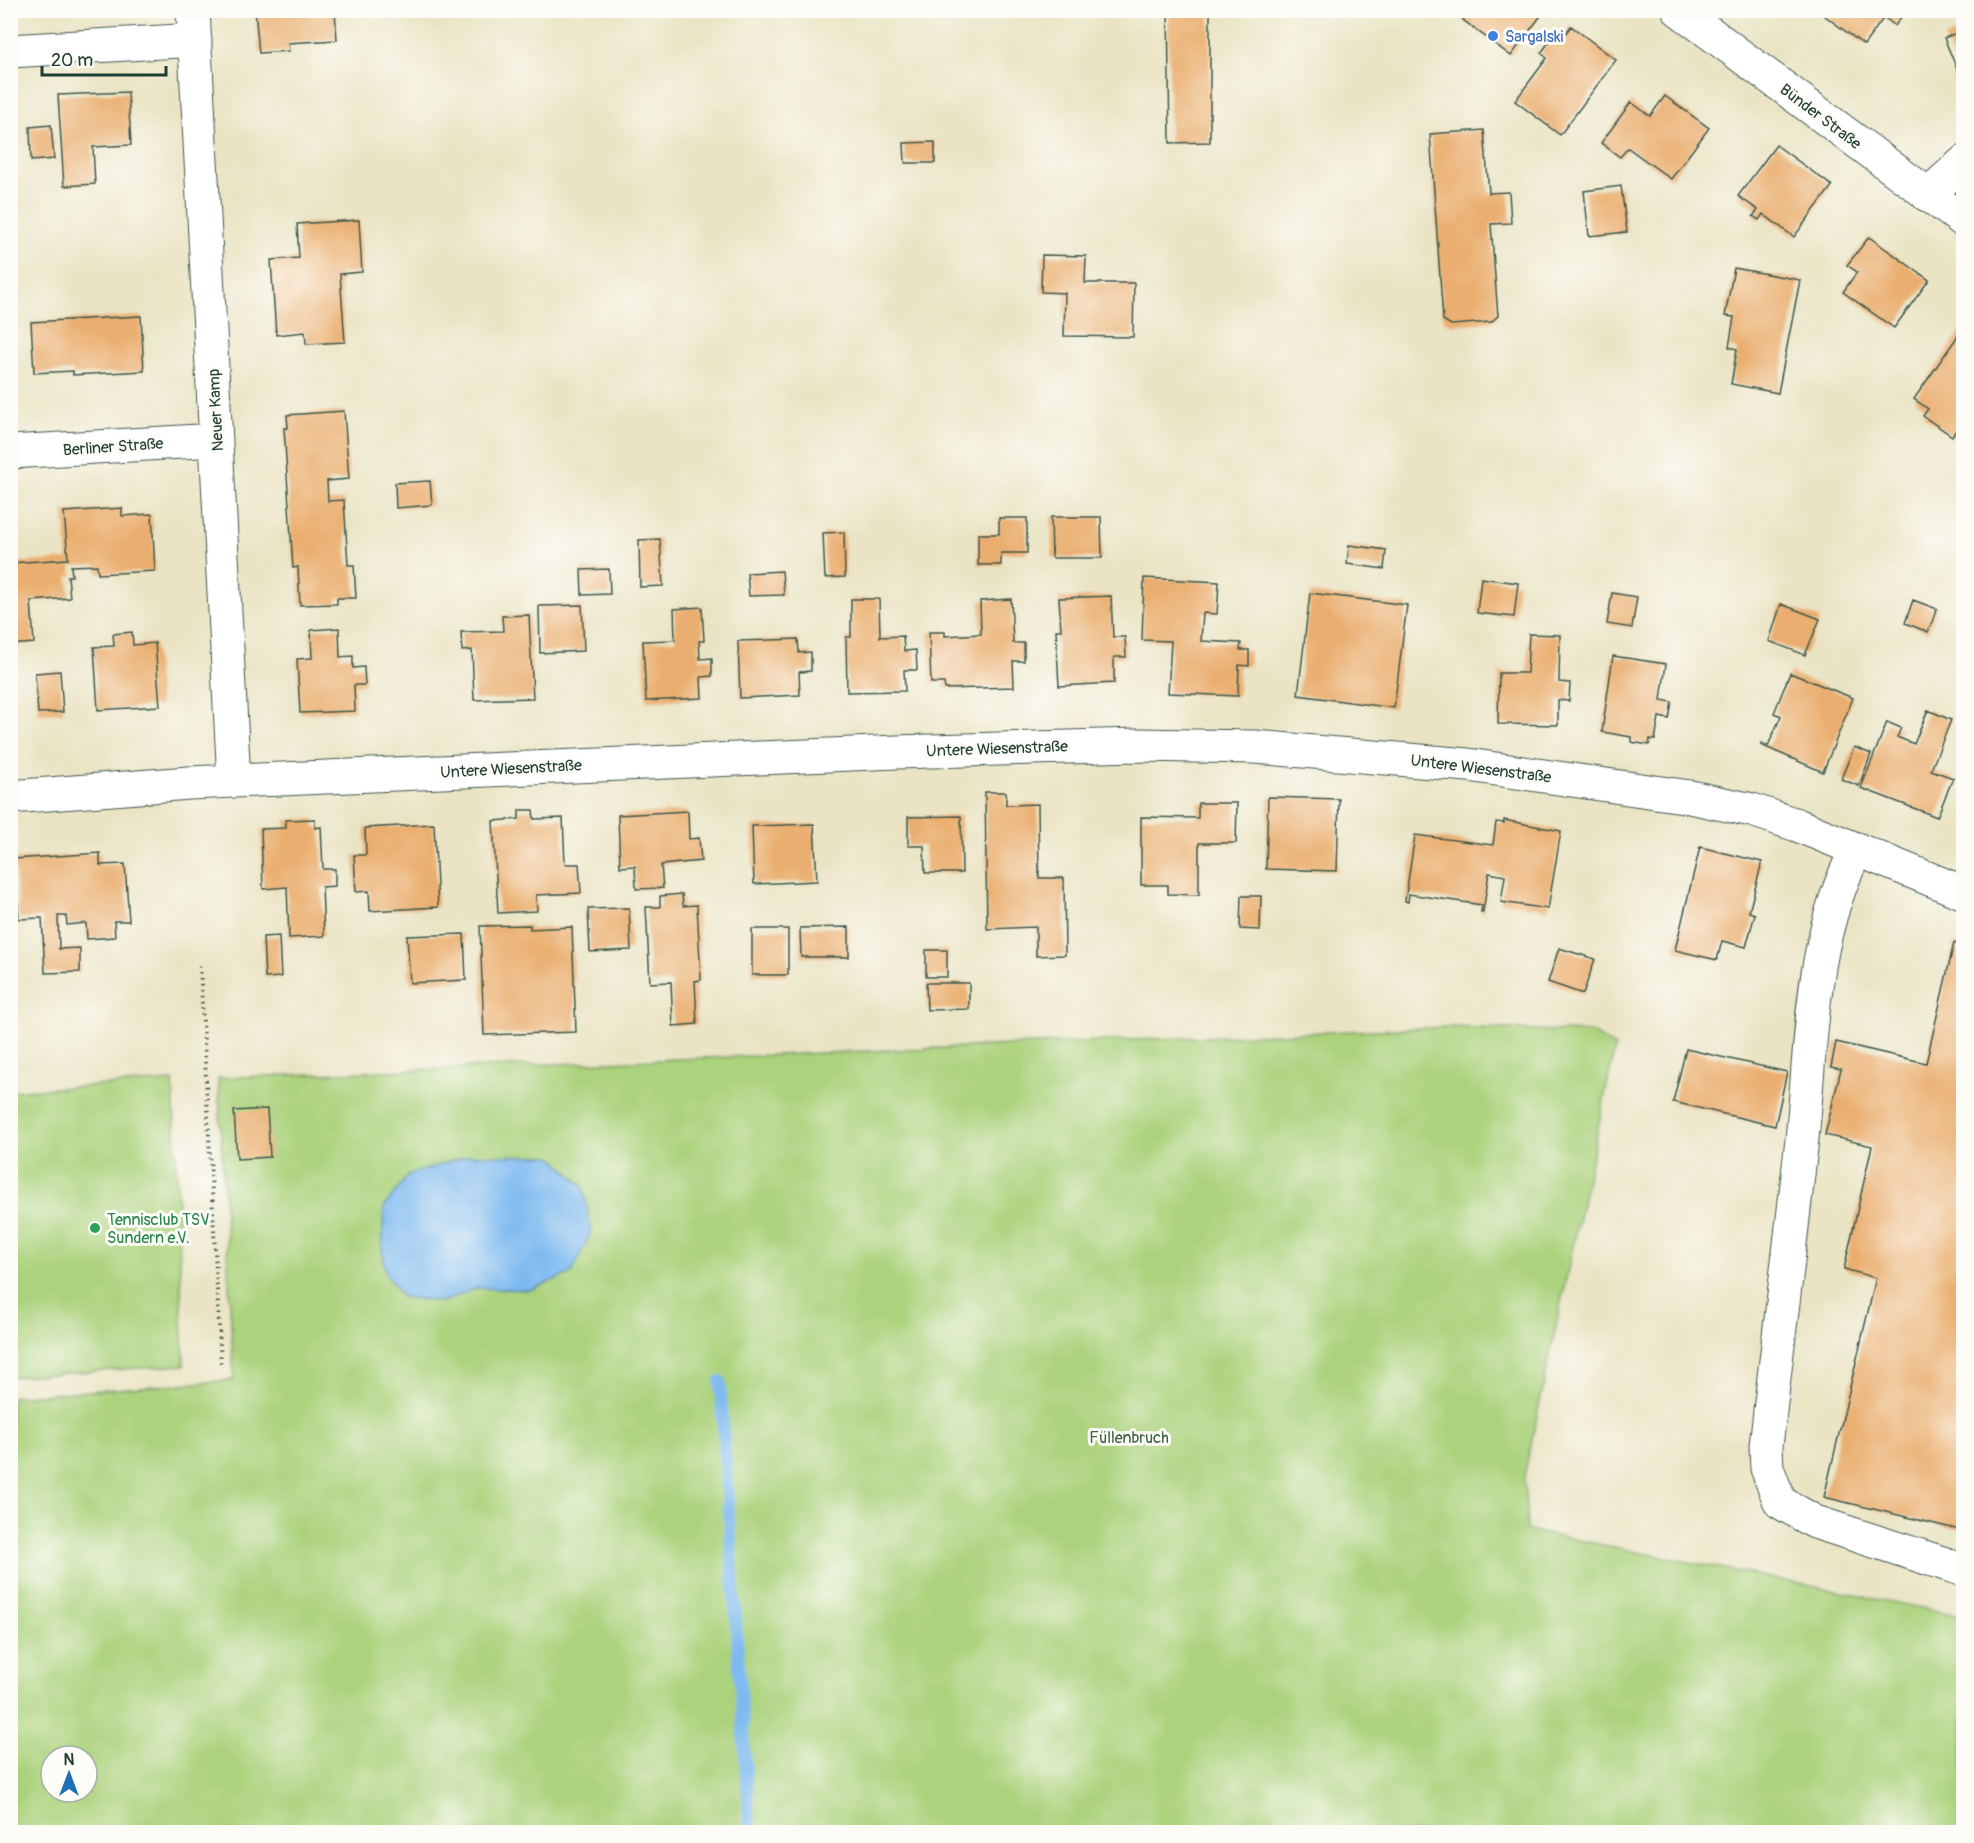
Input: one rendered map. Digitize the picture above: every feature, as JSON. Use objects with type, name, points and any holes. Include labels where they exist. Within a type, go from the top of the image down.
[{"type":"street","name":"Bünder Straße","points":[[1679,10],[1964,221]]},
{"type":"street","name":"Neuer Kamp","points":[[10,51],[194,25],[234,781]]},
{"type":"street","points":[[1927,195],[1964,162]]},
{"type":"street","name":"Berliner Straße","points":[[10,453],[216,440]]},
{"type":"street","name":"Untere Wiesenstraße","points":[[10,797],[234,781],[1030,747],[1136,745],[1255,747],[1456,764],[1690,797],[1752,810],[1857,849],[1964,893]]},
{"type":"street","points":[[1857,849],[1842,877],[1830,915],[1813,1003],[1803,1128],[1766,1446],[1767,1468],[1780,1502],[1815,1522],[1964,1570]]},
{"type":"path","points":[[200,966],[222,1364]]},
{"type":"green space","name":"Füllenbruch","points":[[1448,1027],[1591,1032],[1615,1047],[1524,1477],[1527,1530],[1963,1616],[1963,1832],[11,1832],[11,1397],[234,1380],[218,1078]]},
{"type":"green space","name":"Tennisclub TSV Sundern e.V.","points":[[173,1081],[184,1365],[11,1377],[11,1091]]},
{"type":"water","points":[[470,1155],[551,1156],[583,1186],[591,1232],[572,1273],[530,1290],[476,1288],[443,1302],[402,1297],[386,1274],[382,1249],[384,1207],[408,1175]]},
{"type":"building","points":[[255,10],[335,10],[337,40],[288,43],[289,51],[259,53]]},
{"type":"building","points":[[1168,10],[1210,10],[1210,142],[1170,143]]},
{"type":"building","name":"Sargalski","points":[[1470,10],[1545,10],[1511,56],[1463,20]]},
{"type":"building","points":[[1817,10],[1906,10],[1895,26],[1884,17],[1864,45]]},
{"type":"building","points":[[1571,26],[1616,60],[1560,135],[1515,101],[1547,58],[1541,53],[1558,30],[1565,34]]},
{"type":"building","points":[[1964,30],[1964,75],[1960,76],[1944,38]]},
{"type":"building","points":[[128,92],[131,145],[93,147],[95,184],[64,186],[58,95]]},
{"type":"building","points":[[1665,96],[1709,128],[1671,179],[1628,148],[1620,157],[1601,143],[1631,102],[1650,116]]},
{"type":"building","points":[[51,125],[54,159],[31,161],[30,127]]},
{"type":"building","points":[[1484,130],[1489,193],[1509,192],[1511,223],[1491,224],[1498,316],[1491,322],[1451,325],[1443,320],[1430,134]]},
{"type":"building","points":[[935,142],[935,163],[905,163],[904,143]]},
{"type":"building","points":[[1776,145],[1832,186],[1794,237],[1763,214],[1759,220],[1753,216],[1758,210],[1738,196]]},
{"type":"building","points":[[1621,186],[1627,232],[1589,236],[1584,191]]},
{"type":"building","points":[[359,220],[362,272],[340,274],[345,342],[306,344],[305,332],[276,335],[271,260],[299,258],[297,224]]},
{"type":"building","points":[[1869,237],[1929,280],[1894,328],[1843,292],[1857,272],[1847,265]]},
{"type":"building","points":[[1042,255],[1086,256],[1085,283],[1134,283],[1133,337],[1064,336],[1065,293],[1041,292]]},
{"type":"building","points":[[1734,268],[1800,280],[1778,393],[1731,384],[1737,349],[1729,347],[1734,317],[1725,316]]},
{"type":"building","points":[[141,316],[144,371],[73,375],[73,371],[34,373],[31,322]]},
{"type":"building","points":[[1964,327],[1964,434],[1957,429],[1952,436],[1923,416],[1928,409],[1914,399]]},
{"type":"building","points":[[344,411],[349,479],[327,481],[328,501],[344,500],[348,565],[354,565],[356,598],[337,598],[337,604],[300,605],[298,567],[293,568],[284,428],[288,428],[287,415]]},
{"type":"building","points":[[430,481],[432,505],[396,508],[395,483]]},
{"type":"building","points":[[122,508],[122,516],[152,514],[155,571],[98,574],[97,565],[71,566],[72,576],[68,576],[70,598],[31,601],[34,643],[10,645],[10,563],[68,559],[64,512]]},
{"type":"building","points":[[1051,517],[1101,517],[1102,558],[1052,558]]},
{"type":"building","points":[[999,518],[1027,518],[1027,553],[1001,553],[1001,565],[978,565],[978,534],[999,534]]},
{"type":"building","points":[[844,532],[845,577],[825,578],[823,533]]},
{"type":"building","points":[[660,539],[663,586],[640,587],[639,540]]},
{"type":"building","points":[[1349,545],[1386,550],[1384,569],[1347,564]]},
{"type":"building","points":[[609,569],[610,594],[582,595],[581,570]]},
{"type":"building","points":[[782,571],[784,595],[749,596],[747,573]]},
{"type":"building","points":[[1144,578],[1219,582],[1217,614],[1203,613],[1201,641],[1241,643],[1240,650],[1249,650],[1249,666],[1239,665],[1238,696],[1168,693],[1171,641],[1142,640]]},
{"type":"building","points":[[1481,578],[1518,583],[1514,617],[1477,613]]},
{"type":"building","points":[[1310,593],[1407,605],[1394,708],[1298,695]]},
{"type":"building","points":[[1612,593],[1637,597],[1632,628],[1607,624]]},
{"type":"building","points":[[1111,596],[1113,637],[1125,637],[1126,657],[1114,657],[1114,683],[1059,686],[1056,630],[1061,630],[1059,598]]},
{"type":"building","points":[[851,599],[879,599],[880,637],[903,636],[904,651],[916,650],[917,670],[904,670],[905,691],[847,692],[846,637],[851,637]]},
{"type":"building","points":[[1011,599],[1013,643],[1024,643],[1024,661],[1013,661],[1014,687],[945,689],[944,683],[931,683],[929,632],[945,632],[945,636],[981,634],[980,601]]},
{"type":"building","points":[[1913,600],[1937,609],[1928,632],[1905,623]]},
{"type":"building","points":[[1781,604],[1820,619],[1805,655],[1769,641]]},
{"type":"building","points":[[582,605],[584,651],[540,653],[539,606]]},
{"type":"building","points":[[702,607],[704,641],[699,641],[700,659],[712,658],[712,676],[701,677],[702,698],[646,701],[643,641],[675,640],[674,609]]},
{"type":"building","points":[[529,615],[533,698],[474,700],[472,650],[462,651],[461,632],[503,631],[502,616]]},
{"type":"building","points":[[339,628],[340,657],[353,656],[353,668],[364,667],[365,685],[354,685],[355,711],[300,713],[297,659],[312,658],[311,630]]},
{"type":"building","points":[[132,632],[133,645],[155,643],[160,706],[98,710],[94,647],[114,646],[113,634]]},
{"type":"building","points":[[1529,634],[1560,635],[1559,682],[1570,683],[1569,701],[1558,700],[1558,725],[1498,724],[1499,673],[1527,673]]},
{"type":"building","points":[[798,639],[799,653],[811,652],[811,671],[799,672],[800,695],[740,698],[738,641]]},
{"type":"building","points":[[1613,656],[1666,664],[1661,700],[1672,702],[1669,719],[1659,717],[1655,740],[1650,739],[1649,745],[1631,742],[1631,737],[1602,732]]},
{"type":"building","points":[[10,664],[16,716],[10,716]]},
{"type":"building","points":[[60,671],[63,712],[38,713],[35,673]]},
{"type":"building","points":[[1790,673],[1853,698],[1823,772],[1761,745],[1762,743],[1768,746],[1781,716],[1774,713]]},
{"type":"building","points":[[1928,710],[1951,720],[1931,770],[1953,778],[1937,817],[1861,788],[1887,722],[1901,728],[1897,737],[1914,744]]},
{"type":"building","points":[[1854,747],[1871,754],[1859,786],[1841,779]]},
{"type":"building","points":[[985,792],[1006,792],[1006,805],[1038,804],[1039,878],[1064,878],[1065,955],[1036,956],[1036,927],[987,929]]},
{"type":"building","points":[[1268,797],[1339,799],[1337,871],[1266,869]]},
{"type":"building","points":[[1198,803],[1237,803],[1236,843],[1199,843],[1199,895],[1168,894],[1168,885],[1141,885],[1141,817],[1198,818]]},
{"type":"building","points":[[519,810],[533,810],[534,819],[563,818],[565,864],[579,864],[581,893],[536,895],[537,911],[498,913],[493,821],[519,819]]},
{"type":"building","points":[[688,811],[689,839],[699,838],[701,861],[661,865],[663,888],[636,889],[635,866],[620,867],[618,815]]},
{"type":"building","points":[[961,816],[962,873],[925,873],[924,846],[908,846],[908,817]]},
{"type":"building","points":[[315,819],[315,828],[321,827],[323,869],[335,869],[335,886],[322,887],[324,936],[289,938],[287,887],[263,889],[261,829],[286,828],[286,820]]},
{"type":"building","points":[[1504,820],[1561,831],[1548,909],[1501,902],[1505,876],[1489,873],[1483,912],[1481,912],[1482,905],[1409,894],[1408,902],[1405,901],[1415,835],[1493,845],[1496,822],[1504,823]]},
{"type":"building","points":[[434,824],[438,907],[370,911],[369,891],[356,892],[354,855],[366,855],[365,828]]},
{"type":"building","points":[[814,824],[817,881],[754,884],[752,826]]},
{"type":"building","points":[[1700,847],[1762,862],[1749,912],[1755,914],[1746,947],[1722,941],[1717,960],[1675,950]]},
{"type":"building","points":[[100,853],[100,865],[125,864],[129,921],[114,921],[115,937],[87,939],[86,923],[67,925],[66,916],[58,916],[59,949],[80,948],[80,972],[45,973],[42,918],[19,919],[14,859]]},
{"type":"building","points":[[682,894],[683,906],[697,905],[701,980],[695,981],[697,1024],[673,1026],[671,982],[650,983],[646,907],[660,907],[660,896]]},
{"type":"building","points":[[1241,896],[1261,896],[1260,930],[1240,929]]},
{"type":"building","points":[[629,908],[631,950],[590,952],[588,909]]},
{"type":"building","points":[[530,925],[530,929],[572,927],[576,1032],[484,1035],[480,926]]},
{"type":"building","points":[[849,927],[849,957],[801,957],[800,928]]},
{"type":"building","points":[[752,929],[788,929],[788,975],[752,975]]},
{"type":"building","points":[[464,934],[466,980],[410,983],[407,936]]},
{"type":"building","points":[[279,936],[281,977],[265,978],[263,937]]},
{"type":"building","points":[[1954,943],[1964,946],[1964,1531],[1824,1497],[1876,1278],[1844,1269],[1872,1146],[1825,1135],[1841,1069],[1831,1067],[1836,1042],[1926,1063]]},
{"type":"building","points":[[1559,948],[1595,959],[1583,994],[1548,982]]},
{"type":"building","points":[[926,950],[947,950],[947,977],[926,977]]},
{"type":"building","points":[[926,983],[969,983],[969,1009],[927,1010]]},
{"type":"building","points":[[1686,1049],[1787,1072],[1775,1126],[1673,1102]]},
{"type":"building","points":[[267,1109],[270,1157],[237,1159],[234,1111]]},
{"type":"waterway","points":[[720,1381],[750,1832]]},
{"type":"place","name":"Sargalski","points":[[1493,36]]},
{"type":"place","name":"Tennisclub TSV Sundern e.V.","points":[[95,1228]]}]
